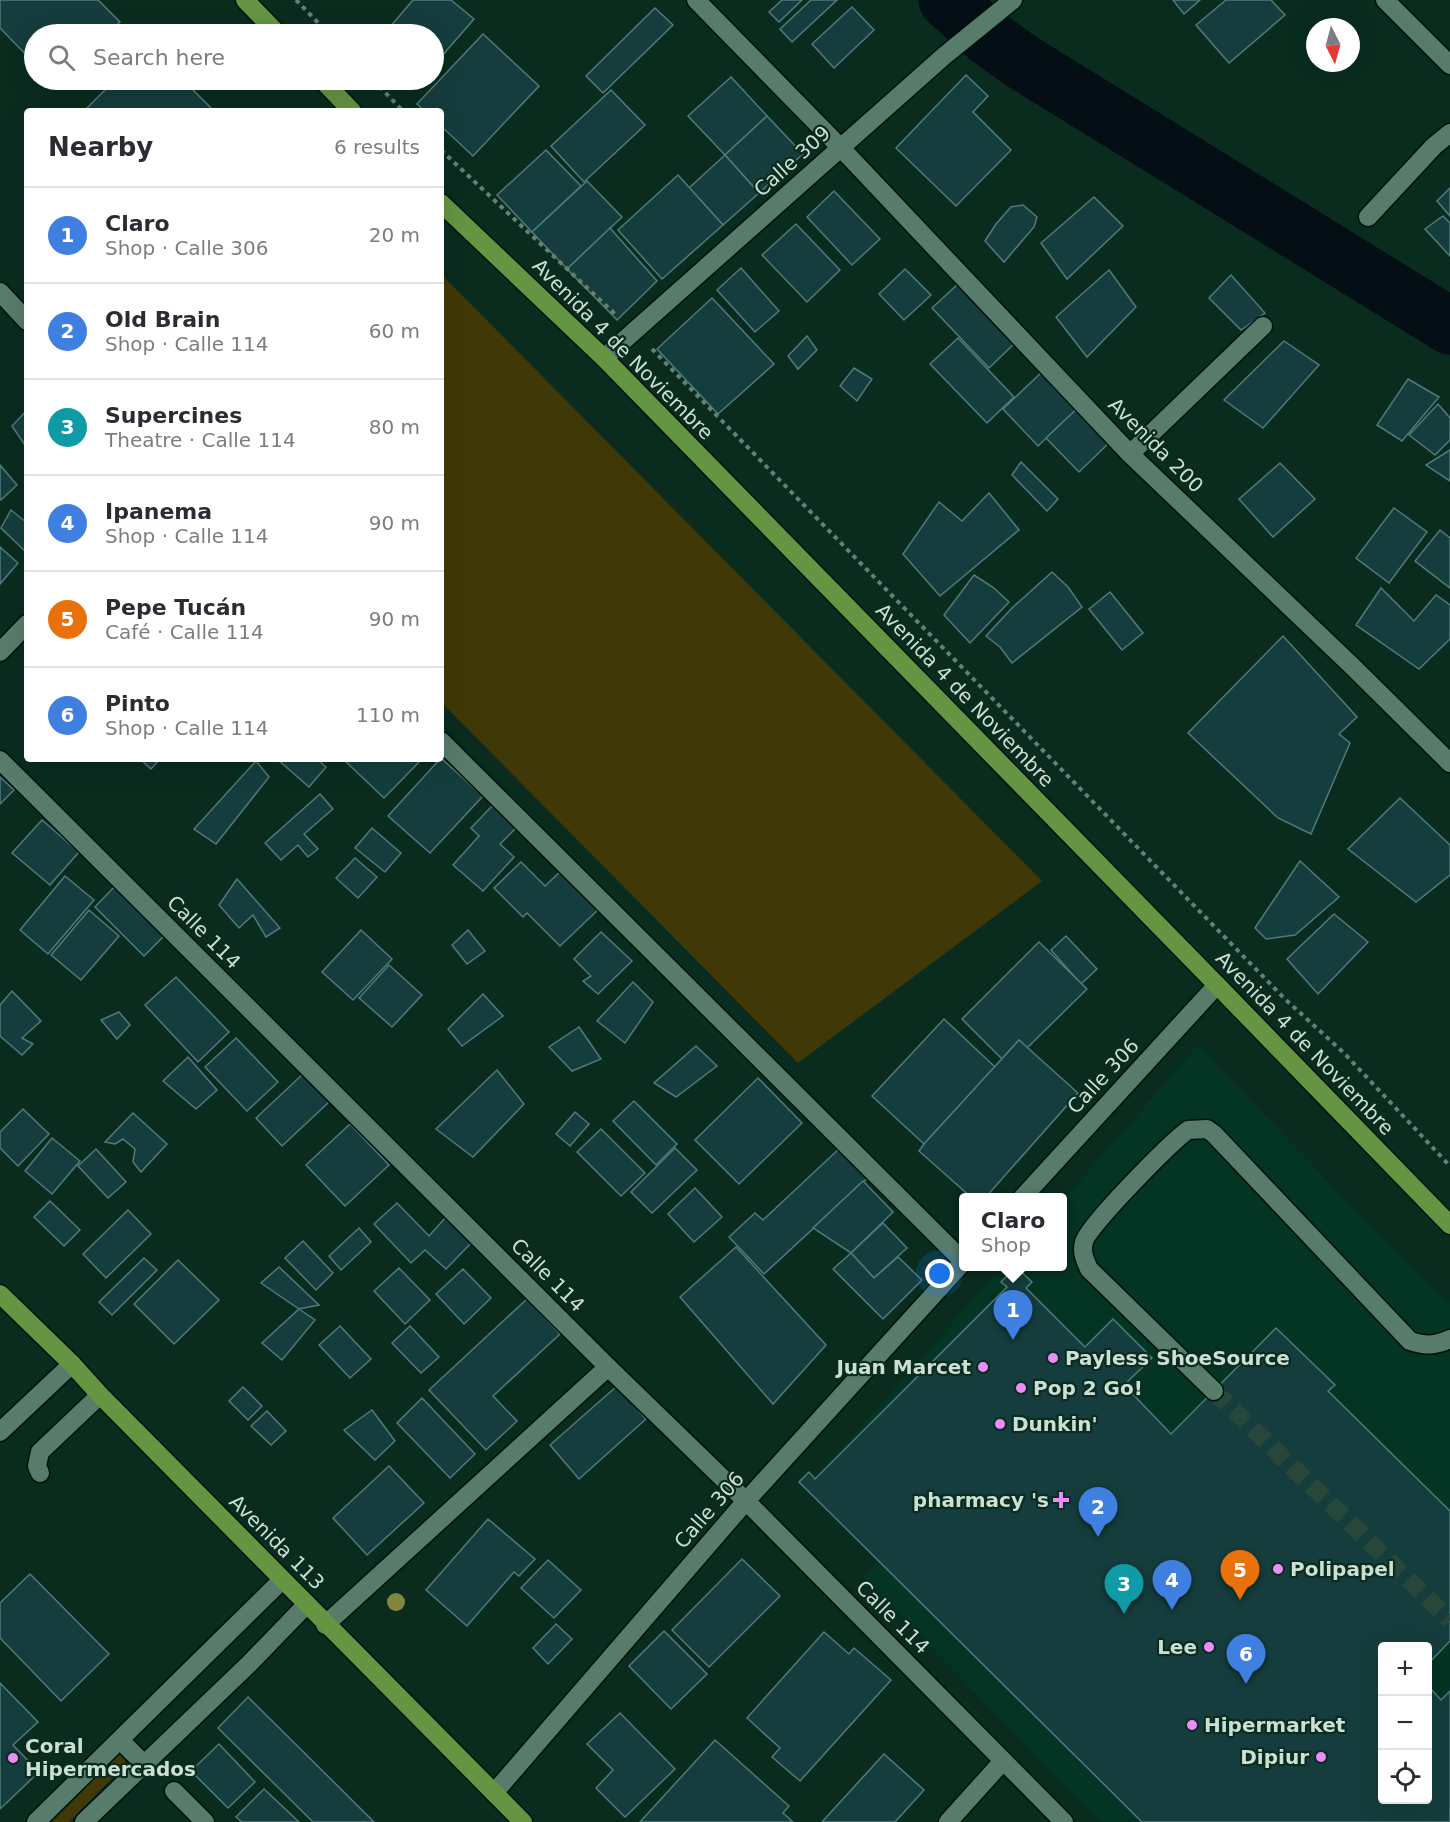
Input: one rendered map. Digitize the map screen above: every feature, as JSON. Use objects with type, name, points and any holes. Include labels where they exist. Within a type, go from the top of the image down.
[{"type":"main road","points":[[245,0],[268,24]]},
{"type":"main road","points":[[332,90],[349,108]]},
{"type":"main road","name":"Avenida 4 de Noviembre","points":[[444,206],[604,358],[1450,1225]]},
{"type":"main road","name":"Avenida 113","points":[[0,1294],[72,1364],[325,1625],[523,1822]]},
{"type":"street","name":"Avenida 200","points":[[696,0],[841,148],[1130,454],[1450,763]]},
{"type":"street","name":"Calle 309","points":[[604,358],[944,56],[1012,0]]},
{"type":"street","points":[[1385,0],[1450,65]]},
{"type":"street","points":[[1368,217],[1434,146],[1450,133]]},
{"type":"street","points":[[0,292],[24,318]]},
{"type":"street","points":[[1130,454],[1263,326]]},
{"type":"street","points":[[0,652],[24,627]]},
{"type":"street","points":[[444,744],[959,1257]]},
{"type":"street","name":"Calle 114","points":[[0,760],[608,1367],[746,1501],[1064,1822]]},
{"type":"street","name":"Calle 306","points":[[1026,1193],[1218,985]]},
{"type":"street","points":[[1214,1391],[1089,1269],[1083,1251],[1084,1240],[1090,1230],[1137,1179],[1188,1130],[1207,1129],[1214,1134],[1410,1341],[1426,1346],[1450,1339]]},
{"type":"street","name":"Calle 306","points":[[494,1793],[746,1501],[959,1265]]},
{"type":"street","points":[[0,1432],[72,1364]]},
{"type":"street","points":[[325,1625],[608,1367]]},
{"type":"street","points":[[40,1473],[38,1466],[40,1452],[100,1395]]},
{"type":"street","points":[[36,1822],[282,1580]]},
{"type":"street","points":[[84,1822],[249,1664],[307,1604]]},
{"type":"street","points":[[120,1740],[144,1764]]},
{"type":"street","points":[[948,1822],[1003,1761]]},
{"type":"street","points":[[174,1791],[205,1822]]},
{"type":"path","points":[[296,0],[320,24]]},
{"type":"path","points":[[383,90],[400,108]]},
{"type":"path","points":[[444,153],[635,332],[1285,999],[1344,1053],[1450,1166]]},
{"type":"shaded area","points":[[444,277],[1042,881],[798,1063],[444,705]]},
{"type":"shaded area","points":[[1198,1045],[1398,1254],[1450,1303],[1450,1822],[1101,1822],[863,1577],[879,1561],[799,1482],[809,1472],[815,1478],[998,1271],[1067,1271],[1067,1195]]},
{"type":"shaded area","points":[[122,1755],[125,1758],[125,1765],[69,1822],[52,1822],[116,1756]]},
{"type":"building","points":[[0,0],[98,0],[120,22],[118,24],[24,24],[24,53],[0,28]]},
{"type":"building","points":[[413,0],[451,0],[474,19],[444,54],[444,24],[393,24]]},
{"type":"building","points":[[782,0],[802,0],[779,22],[769,12]]},
{"type":"building","points":[[811,0],[837,0],[792,42],[780,29]]},
{"type":"building","points":[[1173,0],[1200,0],[1184,14]]},
{"type":"building","points":[[1226,0],[1271,0],[1285,15],[1229,63],[1196,25]]},
{"type":"building","points":[[852,7],[874,30],[834,68],[812,44]]},
{"type":"building","points":[[655,8],[673,25],[603,93],[586,76]]},
{"type":"building","points":[[483,34],[539,86],[473,156],[444,129],[444,108],[422,108],[417,104],[430,90],[444,90],[444,75]]},
{"type":"building","points":[[966,75],[988,96],[973,112],[1011,150],[956,206],[896,148]]},
{"type":"building","points":[[731,77],[767,116],[725,155],[688,116]]},
{"type":"building","points":[[105,90],[193,90],[211,108],[87,108]]},
{"type":"building","points":[[611,90],[645,125],[584,182],[551,146]]},
{"type":"building","points":[[767,116],[803,154],[759,193],[725,155]]},
{"type":"building","points":[[546,150],[581,186],[532,232],[497,195]]},
{"type":"building","points":[[725,155],[759,193],[723,225],[689,188]]},
{"type":"building","points":[[678,175],[723,225],[662,279],[618,230]]},
{"type":"building","points":[[587,181],[622,217],[567,269],[532,232]]},
{"type":"building","points":[[1450,188],[1450,216],[1437,201]]},
{"type":"building","points":[[834,191],[880,239],[852,265],[807,217]]},
{"type":"building","points":[[1094,197],[1123,226],[1067,279],[1041,243]]},
{"type":"building","points":[[1023,205],[1037,217],[1034,227],[1004,262],[985,241],[1011,207]]},
{"type":"building","points":[[1443,216],[1450,223],[1450,256],[1425,229]]},
{"type":"building","points":[[796,224],[840,270],[807,302],[762,255]]},
{"type":"building","points":[[610,228],[657,281],[617,320],[567,269]]},
{"type":"building","points":[[741,268],[779,311],[755,332],[717,290]]},
{"type":"building","points":[[905,269],[931,295],[904,320],[879,294]]},
{"type":"building","points":[[1109,270],[1136,307],[1087,357],[1056,317]]},
{"type":"building","points":[[1231,275],[1265,313],[1241,330],[1209,298]]},
{"type":"building","points":[[959,283],[1016,342],[989,368],[932,308]]},
{"type":"building","points":[[712,298],[774,364],[718,414],[657,349]]},
{"type":"building","points":[[807,336],[817,350],[798,369],[788,356]]},
{"type":"building","points":[[958,338],[1014,397],[987,423],[930,364]]},
{"type":"building","points":[[1284,341],[1319,365],[1263,428],[1224,400]]},
{"type":"building","points":[[854,368],[872,379],[857,401],[840,386]]},
{"type":"building","points":[[1046,368],[1082,404],[1038,446],[1003,409]]},
{"type":"building","points":[[1408,379],[1439,397],[1402,441],[1377,425]]},
{"type":"building","points":[[1082,404],[1114,438],[1079,472],[1046,438]]},
{"type":"building","points":[[1438,404],[1450,418],[1450,440],[1435,455],[1409,435]]},
{"type":"building","points":[[24,413],[24,444],[12,426]]},
{"type":"building","points":[[1450,450],[1450,481],[1426,465]]},
{"type":"building","points":[[1021,462],[1058,499],[1047,511],[1012,475]]},
{"type":"building","points":[[1280,463],[1315,499],[1273,537],[1239,499]]},
{"type":"building","points":[[0,465],[17,485],[1,500],[0,499]]},
{"type":"building","points":[[989,493],[1019,530],[940,596],[903,554],[939,502],[962,521]]},
{"type":"building","points":[[1394,508],[1427,532],[1389,583],[1356,558]]},
{"type":"building","points":[[11,510],[24,521],[24,550],[1,528]]},
{"type":"building","points":[[1440,530],[1450,538],[1450,588],[1415,561]]},
{"type":"building","points":[[0,547],[18,563],[0,584]]},
{"type":"building","points":[[1052,572],[1068,587],[1082,607],[1012,663],[1000,647],[986,636],[1012,608]]},
{"type":"building","points":[[974,575],[994,588],[1009,602],[970,643],[944,615]]},
{"type":"building","points":[[1381,588],[1414,621],[1436,595],[1450,605],[1450,639],[1419,669],[1356,625]]},
{"type":"building","points":[[1110,592],[1143,633],[1122,650],[1089,609]]},
{"type":"building","points":[[1283,636],[1357,717],[1339,734],[1350,743],[1311,834],[1278,818],[1188,733]]},
{"type":"building","points":[[444,761],[483,796],[430,853],[388,816],[437,762]]},
{"type":"building","points":[[143,762],[157,762],[151,769]]},
{"type":"building","points":[[257,762],[269,777],[216,844],[194,829]]},
{"type":"building","points":[[280,762],[320,762],[326,767],[309,787]]},
{"type":"building","points":[[346,762],[419,762],[384,798]]},
{"type":"building","points":[[0,777],[14,790],[0,804]]},
{"type":"building","points":[[320,794],[333,809],[304,834],[318,849],[308,857],[298,845],[281,860],[265,843]]},
{"type":"building","points":[[1400,798],[1450,845],[1450,875],[1416,902],[1348,849]]},
{"type":"building","points":[[495,803],[518,826],[500,844],[514,857],[483,891],[453,865],[479,836],[471,828]]},
{"type":"building","points":[[42,820],[79,852],[50,885],[12,853]]},
{"type":"building","points":[[372,828],[401,853],[385,872],[355,848]]},
{"type":"building","points":[[355,858],[377,877],[358,898],[336,878]]},
{"type":"building","points":[[1300,861],[1339,897],[1295,935],[1266,939],[1255,928]]},
{"type":"building","points":[[521,862],[545,886],[564,868],[602,906],[560,946],[527,913],[523,917],[494,888]]},
{"type":"building","points":[[65,876],[94,900],[48,954],[20,930]]},
{"type":"building","points":[[237,879],[280,928],[266,937],[253,915],[239,928],[219,905]]},
{"type":"building","points":[[114,887],[164,936],[144,956],[95,907]]},
{"type":"building","points":[[89,910],[119,936],[81,980],[51,955]]},
{"type":"building","points":[[1334,914],[1368,942],[1318,994],[1287,959]]},
{"type":"building","points":[[361,930],[392,959],[353,1000],[322,972]]},
{"type":"building","points":[[468,930],[485,951],[467,964],[452,945]]},
{"type":"building","points":[[601,932],[632,961],[598,994],[583,981],[591,976],[574,959]]},
{"type":"building","points":[[1066,936],[1097,969],[1081,984],[1051,950]]},
{"type":"building","points":[[1039,942],[1087,989],[1027,1048],[1019,1040],[1002,1059],[962,1019]]},
{"type":"building","points":[[389,965],[422,995],[392,1027],[359,998]]},
{"type":"building","points":[[176,977],[229,1032],[198,1062],[145,1005]]},
{"type":"building","points":[[633,982],[653,1002],[625,1043],[597,1021]]},
{"type":"building","points":[[12,991],[41,1021],[22,1038],[33,1044],[22,1055],[0,1036],[0,1005]]},
{"type":"building","points":[[483,994],[503,1016],[462,1046],[448,1029]]},
{"type":"building","points":[[119,1012],[130,1025],[117,1039],[101,1020]]},
{"type":"building","points":[[944,1019],[995,1067],[924,1144],[872,1096]]},
{"type":"building","points":[[579,1027],[601,1059],[572,1071],[549,1047]]},
{"type":"building","points":[[236,1038],[278,1082],[247,1111],[205,1067]]},
{"type":"building","points":[[1019,1040],[1078,1093],[989,1193],[966,1193],[919,1151]]},
{"type":"building","points":[[696,1046],[717,1066],[676,1097],[654,1083]]},
{"type":"building","points":[[188,1057],[217,1090],[196,1109],[163,1081]]},
{"type":"building","points":[[497,1070],[524,1104],[473,1157],[436,1129]]},
{"type":"building","points":[[303,1074],[329,1102],[282,1146],[256,1118]]},
{"type":"building","points":[[758,1078],[802,1123],[739,1184],[695,1140]]},
{"type":"building","points":[[634,1101],[677,1144],[656,1165],[613,1121]]},
{"type":"building","points":[[23,1109],[49,1134],[18,1166],[0,1148],[0,1132]]},
{"type":"building","points":[[575,1112],[589,1124],[570,1146],[556,1134]]},
{"type":"building","points":[[133,1113],[167,1144],[141,1172],[133,1162],[135,1149],[123,1139],[115,1144],[105,1142]]},
{"type":"building","points":[[350,1124],[389,1165],[345,1206],[306,1165]]},
{"type":"building","points":[[601,1129],[645,1173],[621,1196],[577,1152]]},
{"type":"building","points":[[52,1138],[80,1161],[52,1194],[25,1171]]},
{"type":"building","points":[[841,1147],[869,1177],[764,1274],[729,1237],[755,1213],[763,1220]]},
{"type":"building","points":[[675,1148],[697,1170],[652,1213],[631,1192]]},
{"type":"building","points":[[96,1149],[126,1182],[108,1198],[78,1166]]},
{"type":"building","points":[[863,1181],[893,1212],[851,1253],[813,1228]]},
{"type":"building","points":[[695,1188],[722,1217],[694,1242],[668,1214]]},
{"type":"building","points":[[50,1201],[80,1230],[64,1246],[34,1217]]},
{"type":"building","points":[[397,1203],[429,1236],[447,1216],[474,1240],[446,1269],[425,1250],[411,1263],[374,1224]]},
{"type":"building","points":[[128,1210],[151,1234],[106,1278],[83,1254]]},
{"type":"building","points":[[883,1223],[907,1248],[874,1278],[851,1253]]},
{"type":"building","points":[[359,1228],[371,1242],[341,1270],[329,1256]]},
{"type":"building","points":[[303,1241],[333,1273],[316,1290],[285,1258]]},
{"type":"building","points":[[736,1247],[826,1345],[773,1404],[680,1297]]},
{"type":"building","points":[[851,1253],[874,1278],[898,1257],[922,1280],[883,1319],[833,1269]]},
{"type":"building","points":[[144,1258],[157,1270],[112,1315],[99,1302]]},
{"type":"building","points":[[178,1260],[219,1300],[174,1344],[134,1304]]},
{"type":"building","points":[[279,1267],[319,1305],[299,1309],[261,1283]]},
{"type":"building","points":[[399,1268],[430,1300],[405,1324],[374,1291]]},
{"type":"building","points":[[463,1269],[491,1298],[464,1324],[436,1294]]},
{"type":"building","points":[[1012,1271],[1020,1271],[1032,1282],[1026,1288],[1085,1347],[1113,1319],[1152,1358],[1124,1385],[1171,1434],[1276,1328],[1335,1385],[1328,1391],[1450,1511],[1450,1641],[1432,1660],[1432,1642],[1378,1642],[1378,1804],[1432,1804],[1432,1690],[1441,1700],[1450,1691],[1450,1822],[1142,1822],[799,1482],[809,1472],[815,1479],[1007,1287],[1001,1282]]},
{"type":"building","points":[[527,1299],[560,1334],[493,1396],[517,1421],[486,1450],[429,1390]]},
{"type":"building","points":[[299,1309],[315,1320],[282,1360],[262,1343]]},
{"type":"building","points":[[340,1326],[371,1359],[350,1378],[319,1345]]},
{"type":"building","points":[[410,1326],[439,1357],[421,1373],[392,1343]]},
{"type":"building","points":[[617,1386],[646,1419],[579,1479],[550,1445]]},
{"type":"building","points":[[243,1387],[262,1406],[248,1420],[229,1401]]},
{"type":"building","points":[[422,1398],[475,1454],[450,1478],[397,1423]]},
{"type":"building","points":[[372,1410],[395,1441],[375,1460],[344,1430]]},
{"type":"building","points":[[267,1411],[286,1431],[271,1445],[251,1426]]},
{"type":"building","points":[[389,1466],[424,1503],[367,1555],[333,1518]]},
{"type":"building","points":[[488,1519],[535,1559],[519,1576],[514,1572],[467,1626],[426,1590]]},
{"type":"building","points":[[742,1559],[780,1596],[709,1667],[672,1630]]},
{"type":"building","points":[[548,1560],[581,1590],[554,1618],[521,1588]]},
{"type":"building","points":[[30,1574],[109,1654],[61,1701],[0,1638],[0,1603]]},
{"type":"building","points":[[556,1624],[572,1639],[548,1664],[533,1648]]},
{"type":"building","points":[[664,1631],[707,1674],[671,1709],[629,1666]]},
{"type":"building","points":[[824,1632],[849,1654],[854,1648],[891,1680],[800,1781],[772,1757],[780,1748],[747,1718]]},
{"type":"building","name":"Coral Hipermercados","points":[[0,1683],[38,1722],[13,1745],[39,1772],[0,1809]]},
{"type":"building","points":[[248,1697],[374,1822],[313,1822],[218,1728]]},
{"type":"building","points":[[620,1713],[675,1769],[625,1817],[596,1788],[613,1770],[587,1744]]},
{"type":"building","points":[[715,1740],[789,1806],[783,1813],[793,1822],[640,1822]]},
{"type":"building","points":[[219,1744],[255,1782],[228,1808],[191,1771]]},
{"type":"building","points":[[884,1754],[924,1790],[895,1822],[822,1822]]},
{"type":"building","points":[[264,1789],[299,1822],[242,1822],[236,1817]]},
{"type":"waterway","points":[[947,0],[989,38],[1021,61],[1450,326]]},
{"type":"tunnel","points":[[1214,1391],[1450,1620]]},
{"type":"place","name":"Claro","points":[[1013,1340]]},
{"type":"place","name":"Payless ShoeSource","points":[[1053,1358]]},
{"type":"place","name":"Juan Marcet","points":[[983,1367]]},
{"type":"place","name":"Pop 2 Go!","points":[[1021,1388]]},
{"type":"place","name":"Dunkin'","points":[[1000,1424]]},
{"type":"place","name":"pharmacy 's","points":[[1061,1500]]},
{"type":"place","name":"Old Brain","points":[[1098,1537]]},
{"type":"place","name":"Polipapel","points":[[1278,1569]]},
{"type":"place","name":"Pepe Tucán","points":[[1240,1600]]},
{"type":"place","name":"Ipanema","points":[[1172,1610]]},
{"type":"place","name":"Supercines","points":[[1124,1614]]},
{"type":"place","name":"Lee","points":[[1209,1647]]},
{"type":"place","name":"Pinto","points":[[1246,1684]]},
{"type":"place","name":"Hipermarket","points":[[1192,1725]]},
{"type":"place","name":"Dipiur","points":[[1321,1757]]},
{"type":"place","name":"Coral Hipermercados","points":[[13,1758]]}]
